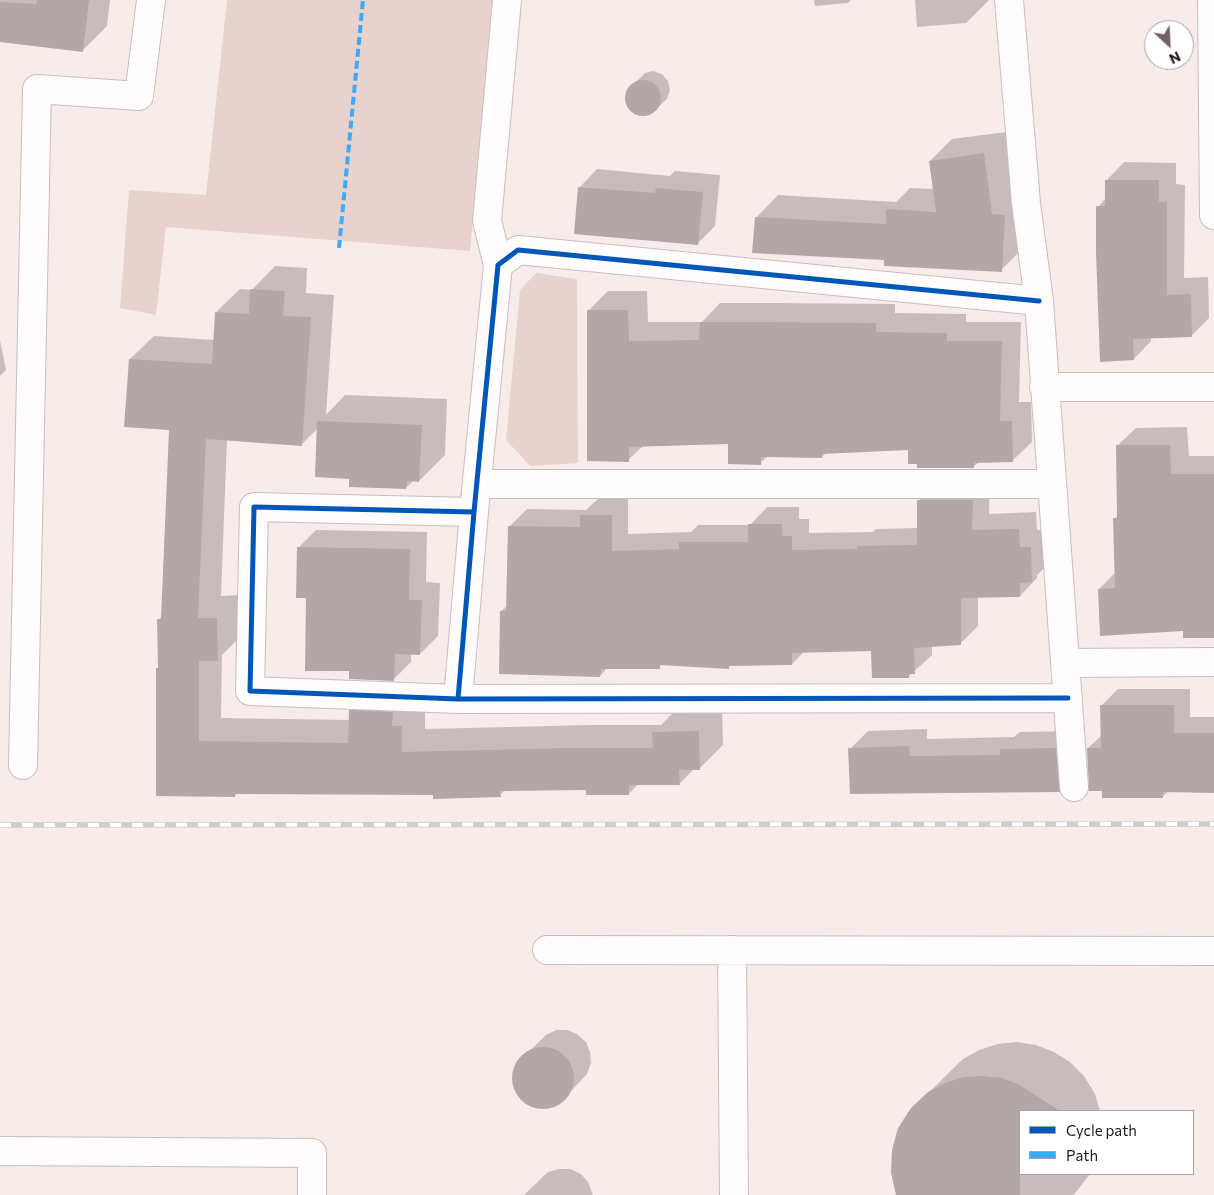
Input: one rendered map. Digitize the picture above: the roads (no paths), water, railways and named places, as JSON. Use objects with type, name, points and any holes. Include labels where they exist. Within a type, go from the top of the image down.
[{"type":"street","points":[[23,765],[37,89],[139,96],[151,0]]},
{"type":"street","points":[[458,699],[498,265],[487,221],[507,0]]},
{"type":"street","points":[[1009,0],[1026,203],[1039,301],[1074,787]]},
{"type":"street","points":[[1212,0],[1214,215]]},
{"type":"street","points":[[498,265],[518,250],[1039,301]]},
{"type":"street","points":[[1044,387],[1214,387]]},
{"type":"street","points":[[477,484],[1051,484]]},
{"type":"street","points":[[474,512],[254,507],[250,691],[458,699],[1068,698]]},
{"type":"street","points":[[1065,663],[1214,662]]},
{"type":"street","points":[[547,950],[1214,951]]},
{"type":"street","points":[[732,950],[734,1195]]},
{"type":"street","points":[[0,1151],[312,1154],[312,1195]]},
{"type":"railway","points":[[0,825],[1214,824]]}]
